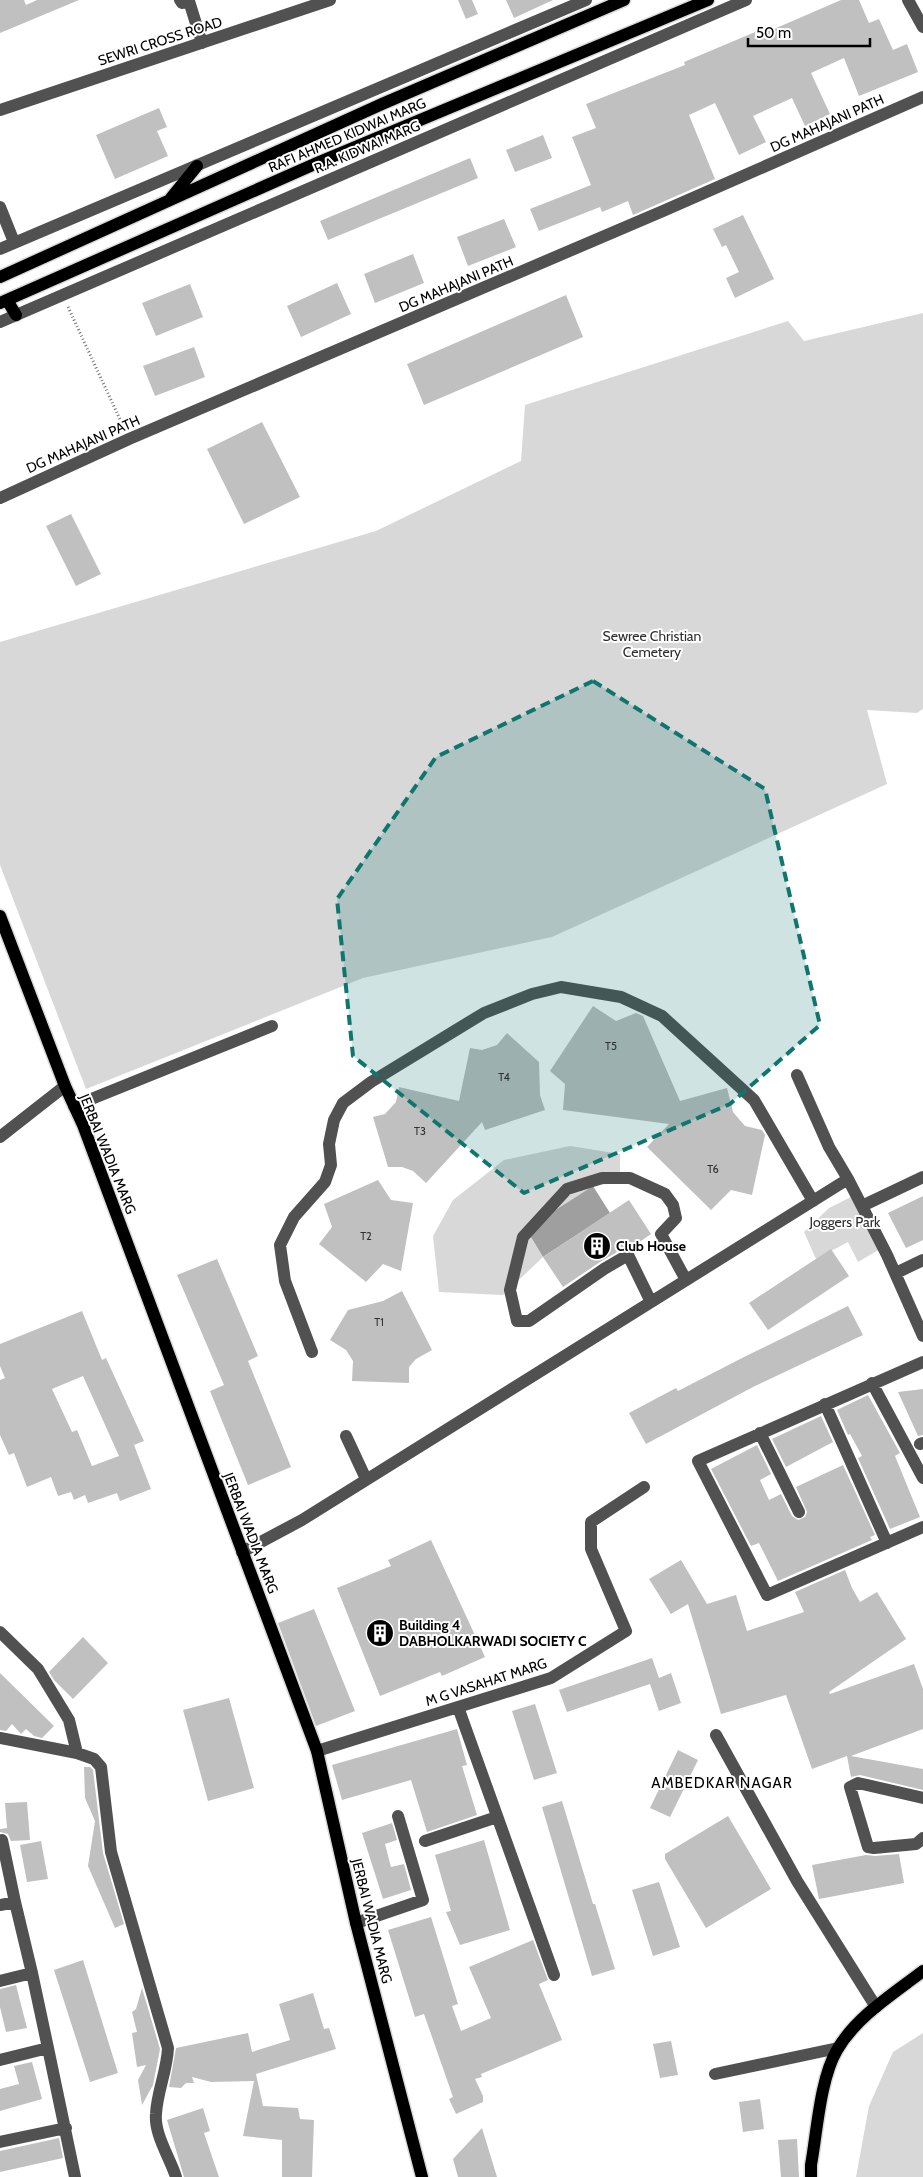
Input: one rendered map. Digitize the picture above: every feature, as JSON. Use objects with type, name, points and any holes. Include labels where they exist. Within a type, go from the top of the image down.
[{"type":"main road","points":[[0,276],[382,104],[624,0]]},
{"type":"main road","name":"RAFI AHMED KIDWAI MARG","points":[[4,302],[317,163],[708,0]]},
{"type":"main road","points":[[170,200],[197,166]]},
{"type":"main road","points":[[4,302],[16,315]]},
{"type":"main road","name":"JERBAI WADIA MARG","points":[[0,916],[65,1086],[86,1134],[317,1751],[356,1923],[422,2177]]},
{"type":"main road","points":[[812,2177],[811,2165],[827,2076],[838,2048],[853,2028],[876,2007],[923,1971]]},
{"type":"street","points":[[180,0],[182,3],[189,1],[202,43]]},
{"type":"street","name":"SEWRI CROSS ROAD","points":[[0,110],[330,0]]},
{"type":"street","points":[[0,249],[586,0]]},
{"type":"street","name":"R.A. KIDWAI MARG","points":[[0,322],[746,0]]},
{"type":"street","points":[[908,0],[923,27]]},
{"type":"street","name":"DG MAHAJANI PATH","points":[[0,498],[129,439],[663,212],[923,97]]},
{"type":"street","points":[[0,207],[14,242]]},
{"type":"street","points":[[312,1352],[285,1281],[280,1245],[294,1217],[325,1182],[331,1165],[329,1144],[334,1120],[343,1103],[371,1082],[484,1013],[532,994],[561,987],[621,997],[662,1016],[754,1100],[813,1201]]},
{"type":"street","points":[[74,1106],[272,1026]]},
{"type":"street","points":[[797,1075],[829,1147],[848,1179],[921,1318]]},
{"type":"street","points":[[0,1137],[65,1086]]},
{"type":"street","points":[[862,1206],[923,1177]]},
{"type":"street","points":[[651,1302],[628,1255],[604,1269],[529,1322],[517,1320],[510,1290],[524,1238],[567,1189],[602,1178],[630,1178],[665,1194],[673,1205],[676,1218],[661,1234],[686,1280]]},
{"type":"street","points":[[242,1552],[302,1520],[848,1179]]},
{"type":"street","points":[[896,1273],[923,1260]]},
{"type":"street","points":[[913,1296],[921,1318],[923,1336]]},
{"type":"street","points":[[923,1362],[698,1461],[767,1595],[923,1527]]},
{"type":"street","points":[[872,1384],[923,1478]]},
{"type":"street","points":[[825,1404],[887,1543]]},
{"type":"street","points":[[760,1433],[799,1512]]},
{"type":"street","points":[[346,1436],[366,1479]]},
{"type":"street","name":"M G VASAHAT MARG","points":[[317,1751],[551,1678],[626,1632],[591,1549],[591,1522],[644,1487]]},
{"type":"street","points":[[0,1632],[38,1669],[69,1720],[77,1753]]},
{"type":"street","points":[[458,1707],[554,1974]]},
{"type":"street","points":[[716,1735],[797,1881],[876,2007]]},
{"type":"street","points":[[0,1738],[77,1753],[94,1759],[101,1766],[111,1852],[166,2042],[167,2064],[156,2115],[162,2144],[176,2177]]},
{"type":"street","points":[[923,1798],[858,1783],[850,1787],[868,1847],[916,1844],[923,1838]]},
{"type":"street","points":[[356,1923],[423,1900],[398,1816]]},
{"type":"street","points":[[425,1841],[497,1817]]},
{"type":"street","points":[[2,1840],[66,2128],[75,2177]]},
{"type":"street","points":[[0,1905],[15,1902]]},
{"type":"street","points":[[0,1981],[32,1973]]},
{"type":"street","points":[[0,2060],[48,2048]]},
{"type":"street","points":[[715,2074],[838,2048]]},
{"type":"street","points":[[0,2142],[66,2128]]},
{"type":"path","points":[[63,295],[129,439]]},
{"type":"highlighted area","points":[[593,681],[765,789],[820,1025],[730,1104],[524,1193],[353,1056],[337,899],[436,757]]},
{"type":"green space","name":"Sewree Christian Cemetery","points":[[923,313],[923,709],[917,713],[867,710],[887,784],[552,937],[363,978],[86,1089],[0,865],[0,642],[376,531],[521,461],[525,405],[788,321],[804,341]]},
{"type":"green space","points":[[570,1146],[620,1154],[620,1182],[593,1186],[526,1230],[543,1257],[503,1295],[439,1292],[433,1236],[453,1200],[504,1160]]},
{"type":"green space","name":"Joggers Park","points":[[855,1195],[880,1249],[858,1262],[848,1242],[816,1259],[804,1232],[829,1208]]},
{"type":"green space","points":[[923,2033],[923,2177],[856,2177],[869,2106],[893,2052]]},
{"type":"shaded area","points":[[593,1186],[610,1213],[543,1257],[526,1229]]},
{"type":"building","points":[[0,0],[24,0],[26,5],[37,0],[79,0],[0,33]]},
{"type":"building","points":[[458,0],[472,0],[478,14],[466,19]]},
{"type":"building","points":[[506,0],[553,0],[514,18]]},
{"type":"building","points":[[841,0],[859,0],[869,23],[879,19],[893,50],[907,44],[918,72],[859,96],[844,58],[811,73],[830,114],[805,126],[792,98],[753,116],[766,142],[739,155],[715,103],[689,115],[715,179],[633,215],[628,201],[602,212],[600,207],[539,231],[530,209],[591,185],[572,137],[596,128],[586,104],[685,65],[684,62],[772,25],[774,29]]},
{"type":"building","points":[[159,108],[167,127],[157,131],[168,156],[115,179],[96,135]]},
{"type":"building","points":[[543,135],[552,158],[515,172],[506,150]]},
{"type":"building","points":[[470,158],[478,178],[328,240],[320,221]]},
{"type":"building","points":[[743,215],[774,279],[735,298],[726,278],[739,272],[726,245],[722,247],[713,229]]},
{"type":"building","points":[[504,219],[516,247],[468,266],[457,237]]},
{"type":"building","points":[[413,254],[424,283],[375,303],[364,274]]},
{"type":"building","points":[[337,283],[351,314],[301,337],[287,306]]},
{"type":"building","points":[[190,284],[203,317],[156,336],[142,303]]},
{"type":"building","points":[[566,295],[583,337],[424,405],[407,364]]},
{"type":"building","points":[[194,347],[205,377],[155,396],[143,366]]},
{"type":"building","points":[[262,422],[300,497],[244,524],[207,449]]},
{"type":"building","points":[[71,514],[101,574],[76,586],[46,526]]},
{"type":"building","points":[[593,1006],[616,1021],[636,1013],[643,1016],[680,1101],[727,1088],[733,1112],[745,1126],[762,1130],[765,1135],[752,1195],[731,1190],[711,1210],[647,1147],[669,1124],[563,1110],[565,1084],[550,1071]]},
{"type":"building","points":[[507,1033],[539,1062],[540,1095],[545,1110],[485,1130],[482,1122],[426,1183],[413,1171],[402,1167],[388,1167],[373,1117],[385,1114],[396,1102],[399,1087],[459,1101],[470,1048],[482,1050],[497,1045]]},
{"type":"building","points":[[378,1180],[391,1200],[413,1203],[401,1271],[383,1264],[366,1282],[319,1244],[332,1227],[324,1204]]},
{"type":"building","points":[[923,1196],[923,1240],[906,1248],[888,1213]]},
{"type":"building","name":"Club House","points":[[629,1200],[651,1234],[631,1248],[624,1248],[600,1262],[563,1287],[543,1257]]},
{"type":"building","points":[[831,1249],[849,1276],[768,1330],[749,1303]]},
{"type":"building","points":[[217,1259],[258,1356],[248,1361],[291,1467],[248,1485],[210,1391],[224,1385],[177,1275]]},
{"type":"building","points":[[402,1291],[432,1350],[416,1359],[409,1367],[409,1383],[352,1381],[353,1361],[346,1350],[330,1340],[348,1310],[383,1301]]},
{"type":"building","points":[[848,1306],[863,1335],[753,1387],[646,1444],[629,1413],[676,1388],[678,1391]]},
{"type":"building","points":[[82,1311],[102,1360],[106,1358],[144,1441],[134,1445],[151,1489],[120,1501],[117,1493],[88,1503],[85,1495],[74,1500],[71,1492],[58,1496],[51,1477],[27,1487],[14,1453],[9,1455],[0,1435],[0,1380],[5,1378],[0,1366],[0,1344]],"holes":[[[83,1376],[119,1456],[92,1466],[77,1430],[72,1432],[52,1389]]]},
{"type":"building","points":[[923,1389],[923,1435],[918,1436],[898,1392]]},
{"type":"building","points":[[868,1395],[900,1453],[895,1456],[920,1517],[890,1529],[858,1458],[862,1456],[850,1434],[848,1435],[837,1410]]},
{"type":"building","points":[[821,1416],[833,1442],[786,1467],[772,1439]]},
{"type":"building","points":[[757,1445],[771,1474],[760,1480],[769,1500],[781,1494],[792,1516],[798,1520],[805,1517],[807,1512],[796,1487],[843,1465],[875,1535],[870,1537],[872,1540],[778,1581],[759,1543],[751,1546],[711,1469]]},
{"type":"building","points":[[431,1540],[485,1657],[442,1676],[440,1672],[380,1696],[337,1588],[391,1566],[388,1560]]},
{"type":"building","points":[[681,1560],[707,1604],[736,1595],[747,1631],[804,1612],[795,1592],[845,1570],[860,1602],[877,1592],[906,1639],[829,1692],[830,1694],[914,1664],[923,1689],[923,1729],[851,1756],[923,1769],[923,1790],[860,1775],[851,1777],[847,1756],[812,1769],[786,1695],[721,1714],[688,1604],[671,1614],[649,1579]]},
{"type":"building","points":[[314,1609],[355,1711],[316,1726],[278,1623]]},
{"type":"building","points":[[83,1637],[108,1663],[73,1699],[54,1680],[49,1672]]},
{"type":"building","points":[[652,1658],[659,1678],[671,1673],[681,1703],[659,1711],[650,1684],[567,1712],[559,1690]]},
{"type":"building","points":[[0,1673],[54,1726],[42,1738],[34,1736],[26,1729],[21,1734],[12,1724],[6,1731],[0,1730]]},
{"type":"building","points":[[229,1698],[254,1788],[208,1801],[183,1710]]},
{"type":"building","points":[[535,1704],[557,1773],[534,1780],[512,1711]]},
{"type":"building","points":[[457,1729],[467,1765],[462,1766],[477,1815],[427,1832],[411,1780],[342,1800],[332,1765]]},
{"type":"building","points":[[678,1750],[698,1760],[670,1817],[650,1808]]},
{"type":"building","points":[[84,1767],[90,1767],[93,1770],[103,1853],[124,1924],[115,1928],[88,1866],[95,1821],[85,1798]]},
{"type":"building","points":[[562,1801],[615,1969],[592,1976],[542,1807]]},
{"type":"building","points":[[27,1802],[30,1840],[11,1841],[8,1834],[0,1832],[0,1829],[7,1828],[5,1803]]},
{"type":"building","points":[[728,1816],[771,1889],[706,1928],[665,1859],[665,1854]]},
{"type":"building","points":[[392,1823],[397,1840],[385,1844],[391,1867],[404,1864],[411,1890],[383,1899],[362,1833]]},
{"type":"building","points":[[484,1840],[510,1930],[460,1945],[446,1912],[451,1911],[435,1855]]},
{"type":"building","points":[[41,1841],[48,1879],[27,1882],[20,1845]]},
{"type":"building","points":[[899,1854],[904,1883],[819,1899],[812,1865],[866,1855]]},
{"type":"building","points":[[659,1882],[680,1947],[653,1956],[632,1890]]},
{"type":"building","points":[[431,1917],[458,2004],[452,2006],[461,2031],[491,2018],[469,1967],[533,1940],[548,1980],[539,1984],[562,2040],[481,2074],[482,2077],[475,2079],[483,2096],[483,2102],[456,2114],[449,2099],[453,2097],[424,2014],[415,2017],[388,1930]]},
{"type":"building","points":[[83,1960],[118,2073],[90,2082],[54,1970]]},
{"type":"building","points":[[16,1985],[27,2028],[6,2032],[0,2007],[0,1989]]},
{"type":"building","points":[[142,1988],[160,2049],[153,2085],[142,2105],[138,2080],[146,2065],[137,2067],[132,2033],[137,2032],[132,2012],[136,2009]]},
{"type":"building","points":[[313,1993],[324,2029],[329,2028],[336,2049],[256,2074],[263,2106],[298,2108],[300,2119],[314,2120],[312,2177],[282,2177],[282,2140],[243,2136],[254,2081],[211,2082],[192,2077],[194,2083],[186,2083],[181,2088],[169,2087],[176,2048],[248,2033],[252,2052],[290,2040],[279,2004]]},
{"type":"building","points":[[671,2041],[678,2075],[660,2078],[653,2044]]},
{"type":"building","points":[[32,2062],[42,2099],[0,2111],[0,2089],[19,2084],[14,2066]]},
{"type":"building","points":[[760,2099],[764,2129],[743,2132],[739,2102]]},
{"type":"building","points":[[203,2108],[210,2131],[204,2133],[219,2177],[184,2177],[167,2120]]},
{"type":"building","points":[[482,2128],[497,2177],[458,2177],[453,2159]]},
{"type":"building","points":[[59,2138],[63,2158],[0,2172],[0,2151]]},
{"type":"building","points":[[797,2139],[799,2177],[781,2177],[778,2140]]},
{"type":"place","name":"Club House","points":[[597,1246]]},
{"type":"place","name":"Building 4 DABHOLKARWADI SOCIETY C","points":[[380,1633]]},
{"type":"district","name":"AMBEDKAR NAGAR","points":[[722,1783]]}]
